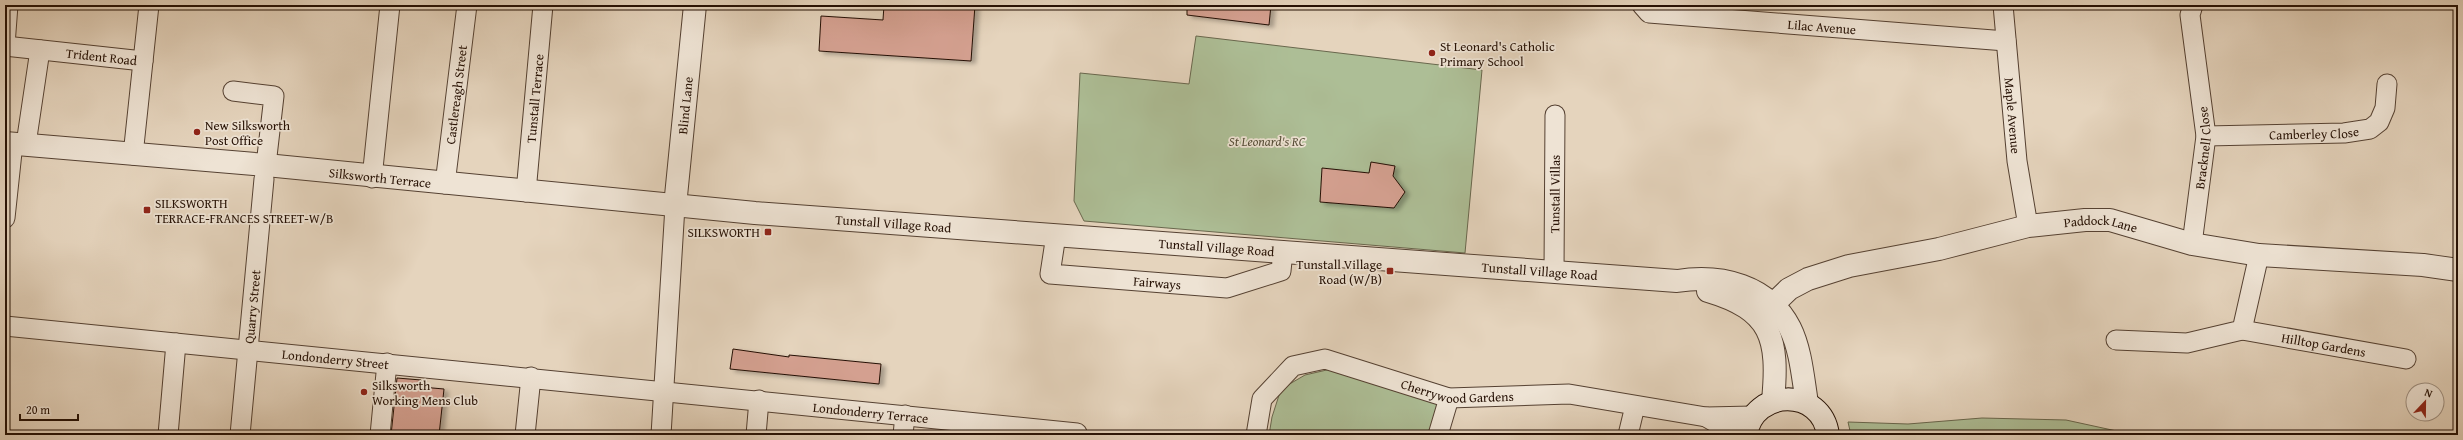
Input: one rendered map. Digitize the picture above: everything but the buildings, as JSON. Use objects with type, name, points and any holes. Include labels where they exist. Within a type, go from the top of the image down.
[{"type":"street","points":[[5,45],[8,5]]},
{"type":"street","name":"Trident Road","points":[[5,45],[143,61],[149,5]]},
{"type":"street","points":[[372,178],[390,5]]},
{"type":"street","name":"Castlereagh Street","points":[[445,184],[467,5]]},
{"type":"street","name":"Tunstall Terrace","points":[[526,192],[543,5]]},
{"type":"street","name":"Blind Lane","points":[[675,206],[695,5]]},
{"type":"street","name":"Lilac Avenue","points":[[1642,5],[1649,13],[2006,41]]},
{"type":"street","name":"Maple Avenue","points":[[2003,5],[2017,161],[2028,226]]},
{"type":"street","name":"Bracknell Close","points":[[2192,244],[2206,136],[2190,15],[2193,5]]},
{"type":"street","points":[[5,218],[15,144],[40,50]]},
{"type":"street","points":[[133,155],[143,61]]},
{"type":"street","name":"Camberley Close","points":[[2206,136],[2344,133],[2370,129],[2379,122],[2385,108],[2387,84]]},
{"type":"street","name":"Quarry Street","points":[[233,91],[274,96],[265,172],[240,435]]},
{"type":"street","name":"Tunstall Villas","points":[[1554,272],[1555,115]]},
{"type":"street","name":"Silksworth Terrace","points":[[15,144],[133,155],[265,172],[445,184],[756,213]]},
{"type":"street","points":[[661,435],[665,390],[675,206]]},
{"type":"street","name":"Tunstall Village Road","points":[[756,213],[1677,281],[1707,280],[1744,286],[1760,293],[1766,312],[1768,330],[1773,341],[1776,372],[1773,401]]},
{"type":"street","name":"Paddock Lane","points":[[1766,312],[1789,289],[1808,279],[1849,266],[1939,249],[2028,226],[2085,220],[2110,220],[2192,244],[2259,255],[2423,265],[2458,270]]},
{"type":"street","name":"Fairways","points":[[1056,235],[1050,274],[1219,288],[1226,288],[1281,271],[1283,251]]},
{"type":"street","points":[[2242,330],[2259,255]]},
{"type":"street","name":"Tunstall Village Road","points":[[1766,312],[1790,329],[1800,360],[1807,403]]},
{"type":"street","name":"Londonderry Street","points":[[5,326],[665,390]]},
{"type":"street","name":"Hilltop Gardens","points":[[2116,340],[2187,343],[2242,330],[2406,359]]},
{"type":"street","points":[[168,435],[176,343]]},
{"type":"street","name":"Cherrywood Gardens","points":[[1256,435],[1262,399],[1293,366],[1325,359],[1449,398],[1569,394],[1749,425]]},
{"type":"street","points":[[380,435],[387,363]]},
{"type":"street","points":[[525,435],[531,377]]},
{"type":"street","name":"Londonderry Terrace","points":[[665,390],[905,415],[993,430],[1077,433]]},
{"type":"street","points":[[1438,435],[1449,398]]},
{"type":"street","points":[[1749,425],[1762,406],[1784,398],[1807,403],[1824,420],[1828,435]]},
{"type":"street","points":[[756,435],[760,400]]},
{"type":"street","points":[[1628,435],[1635,406]]},
{"type":"street","points":[[903,435],[905,415]]},
{"type":"street","name":"Cherrywood Gardens","points":[[1706,417],[1737,435]]},
{"type":"green space","name":"St Leonard's RC","points":[[1196,36],[1482,70],[1465,253],[1084,221],[1074,201],[1080,73],[1189,84]]},
{"type":"green space","points":[[1331,369],[1437,399],[1437,408],[1428,435],[1269,435],[1272,417],[1281,389],[1305,375]]},
{"type":"green space","points":[[1982,418],[2066,420],[2135,435],[1851,435],[1848,422],[1908,424]]},
{"type":"place","name":"St Leonard's Catholic Primary School","points":[[1432,53]]},
{"type":"place","name":"New Silksworth Post Office","points":[[197,132]]},
{"type":"place","name":"SILKSWORTH TERRACE-FRANCES STREET-W/B","points":[[147,210]]},
{"type":"place","name":"SILKSWORTH","points":[[768,232]]},
{"type":"place","name":"Tunstall Village Road (W/B)","points":[[1390,271]]},
{"type":"place","name":"Silksworth Working Mens Club","points":[[364,392]]}]
